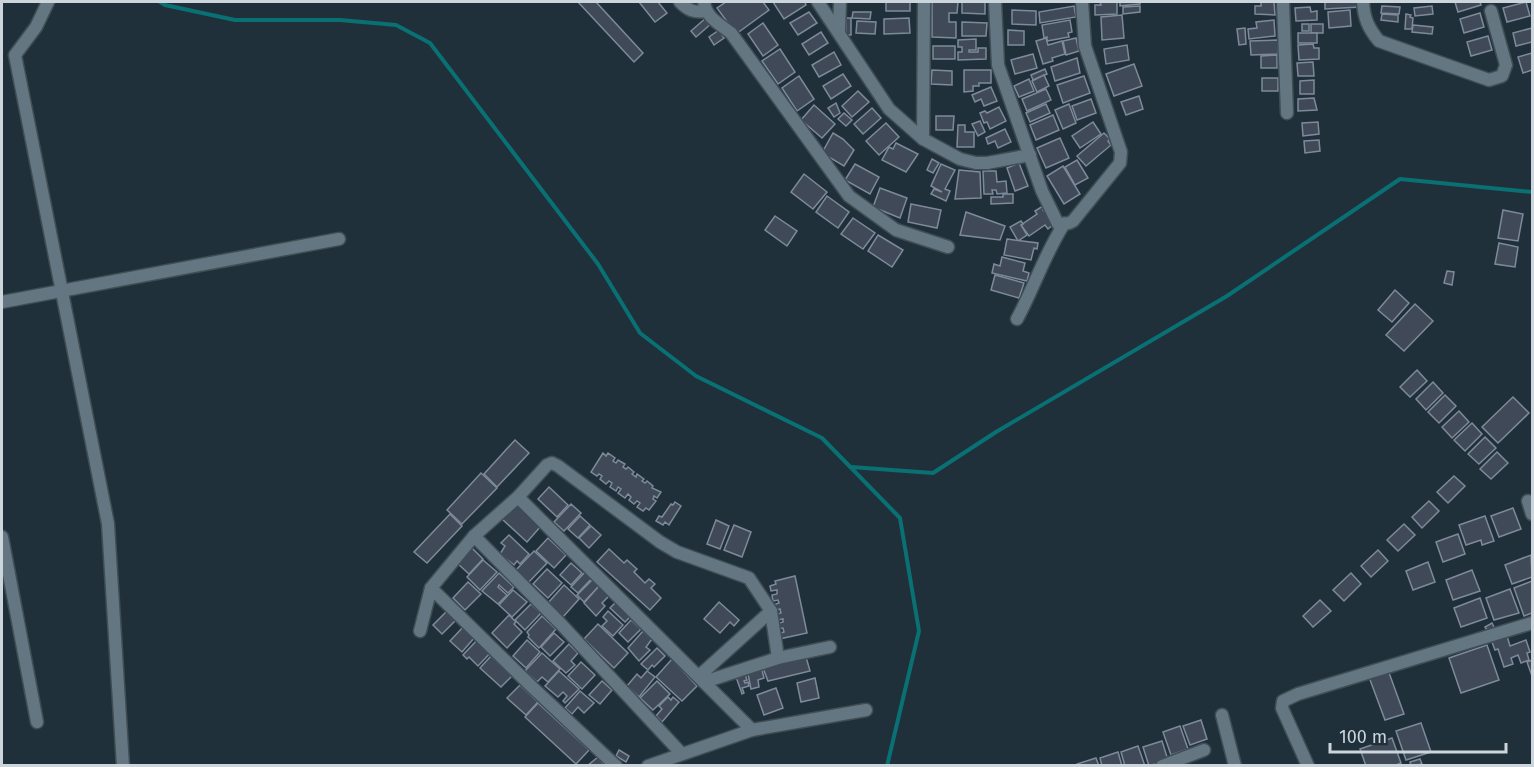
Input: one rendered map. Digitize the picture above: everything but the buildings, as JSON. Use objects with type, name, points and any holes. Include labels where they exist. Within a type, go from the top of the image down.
[{"type":"street","points":[[48,2],[36,27],[15,55],[108,524],[123,765]]},
{"type":"street","points":[[680,2],[697,13],[705,6],[730,33],[849,196],[896,230],[948,247]]},
{"type":"street","points":[[818,2],[889,109],[923,139],[960,159],[976,163],[987,164],[1030,155]]},
{"type":"street","points":[[839,32],[840,2]]},
{"type":"street","points":[[923,139],[924,2]]},
{"type":"street","points":[[995,2],[998,65],[1042,191],[1058,224],[1073,221],[1120,162],[1121,152],[1085,46],[1082,2]]},
{"type":"street","points":[[1283,2],[1287,113]]},
{"type":"street","points":[[1363,2],[1364,17],[1369,30],[1379,41],[1489,80],[1502,76],[1506,65],[1491,11]]},
{"type":"street","points":[[1017,319],[1049,247],[1064,224]]},
{"type":"street","points":[[2,302],[339,239]]},
{"type":"street","points":[[420,631],[431,588],[474,536],[518,497],[547,465],[552,463],[677,552],[750,578],[771,611],[778,658]]},
{"type":"street","points":[[518,497],[752,730]]},
{"type":"street","points":[[1528,501],[1533,514]]},
{"type":"street","points":[[474,536],[559,622],[681,753]]},
{"type":"street","points":[[2,537],[37,722]]},
{"type":"street","points":[[431,588],[616,765]]},
{"type":"street","points":[[701,679],[771,611]]},
{"type":"street","points":[[1308,765],[1282,708],[1283,701],[1298,694],[1533,623]]},
{"type":"street","points":[[701,679],[778,658],[830,647]]},
{"type":"street","points":[[648,765],[752,730],[866,710]]},
{"type":"street","points":[[1222,715],[1235,765]]},
{"type":"street","points":[[1162,765],[1204,750]]},
{"type":"waterway","points":[[160,2],[235,20],[340,20],[396,25],[430,43],[598,264],[640,333],[696,376],[822,438],[900,518],[919,631],[887,766]]},
{"type":"waterway","points":[[851,467],[933,473],[996,432],[1227,296],[1400,179],[1532,192]]}]
